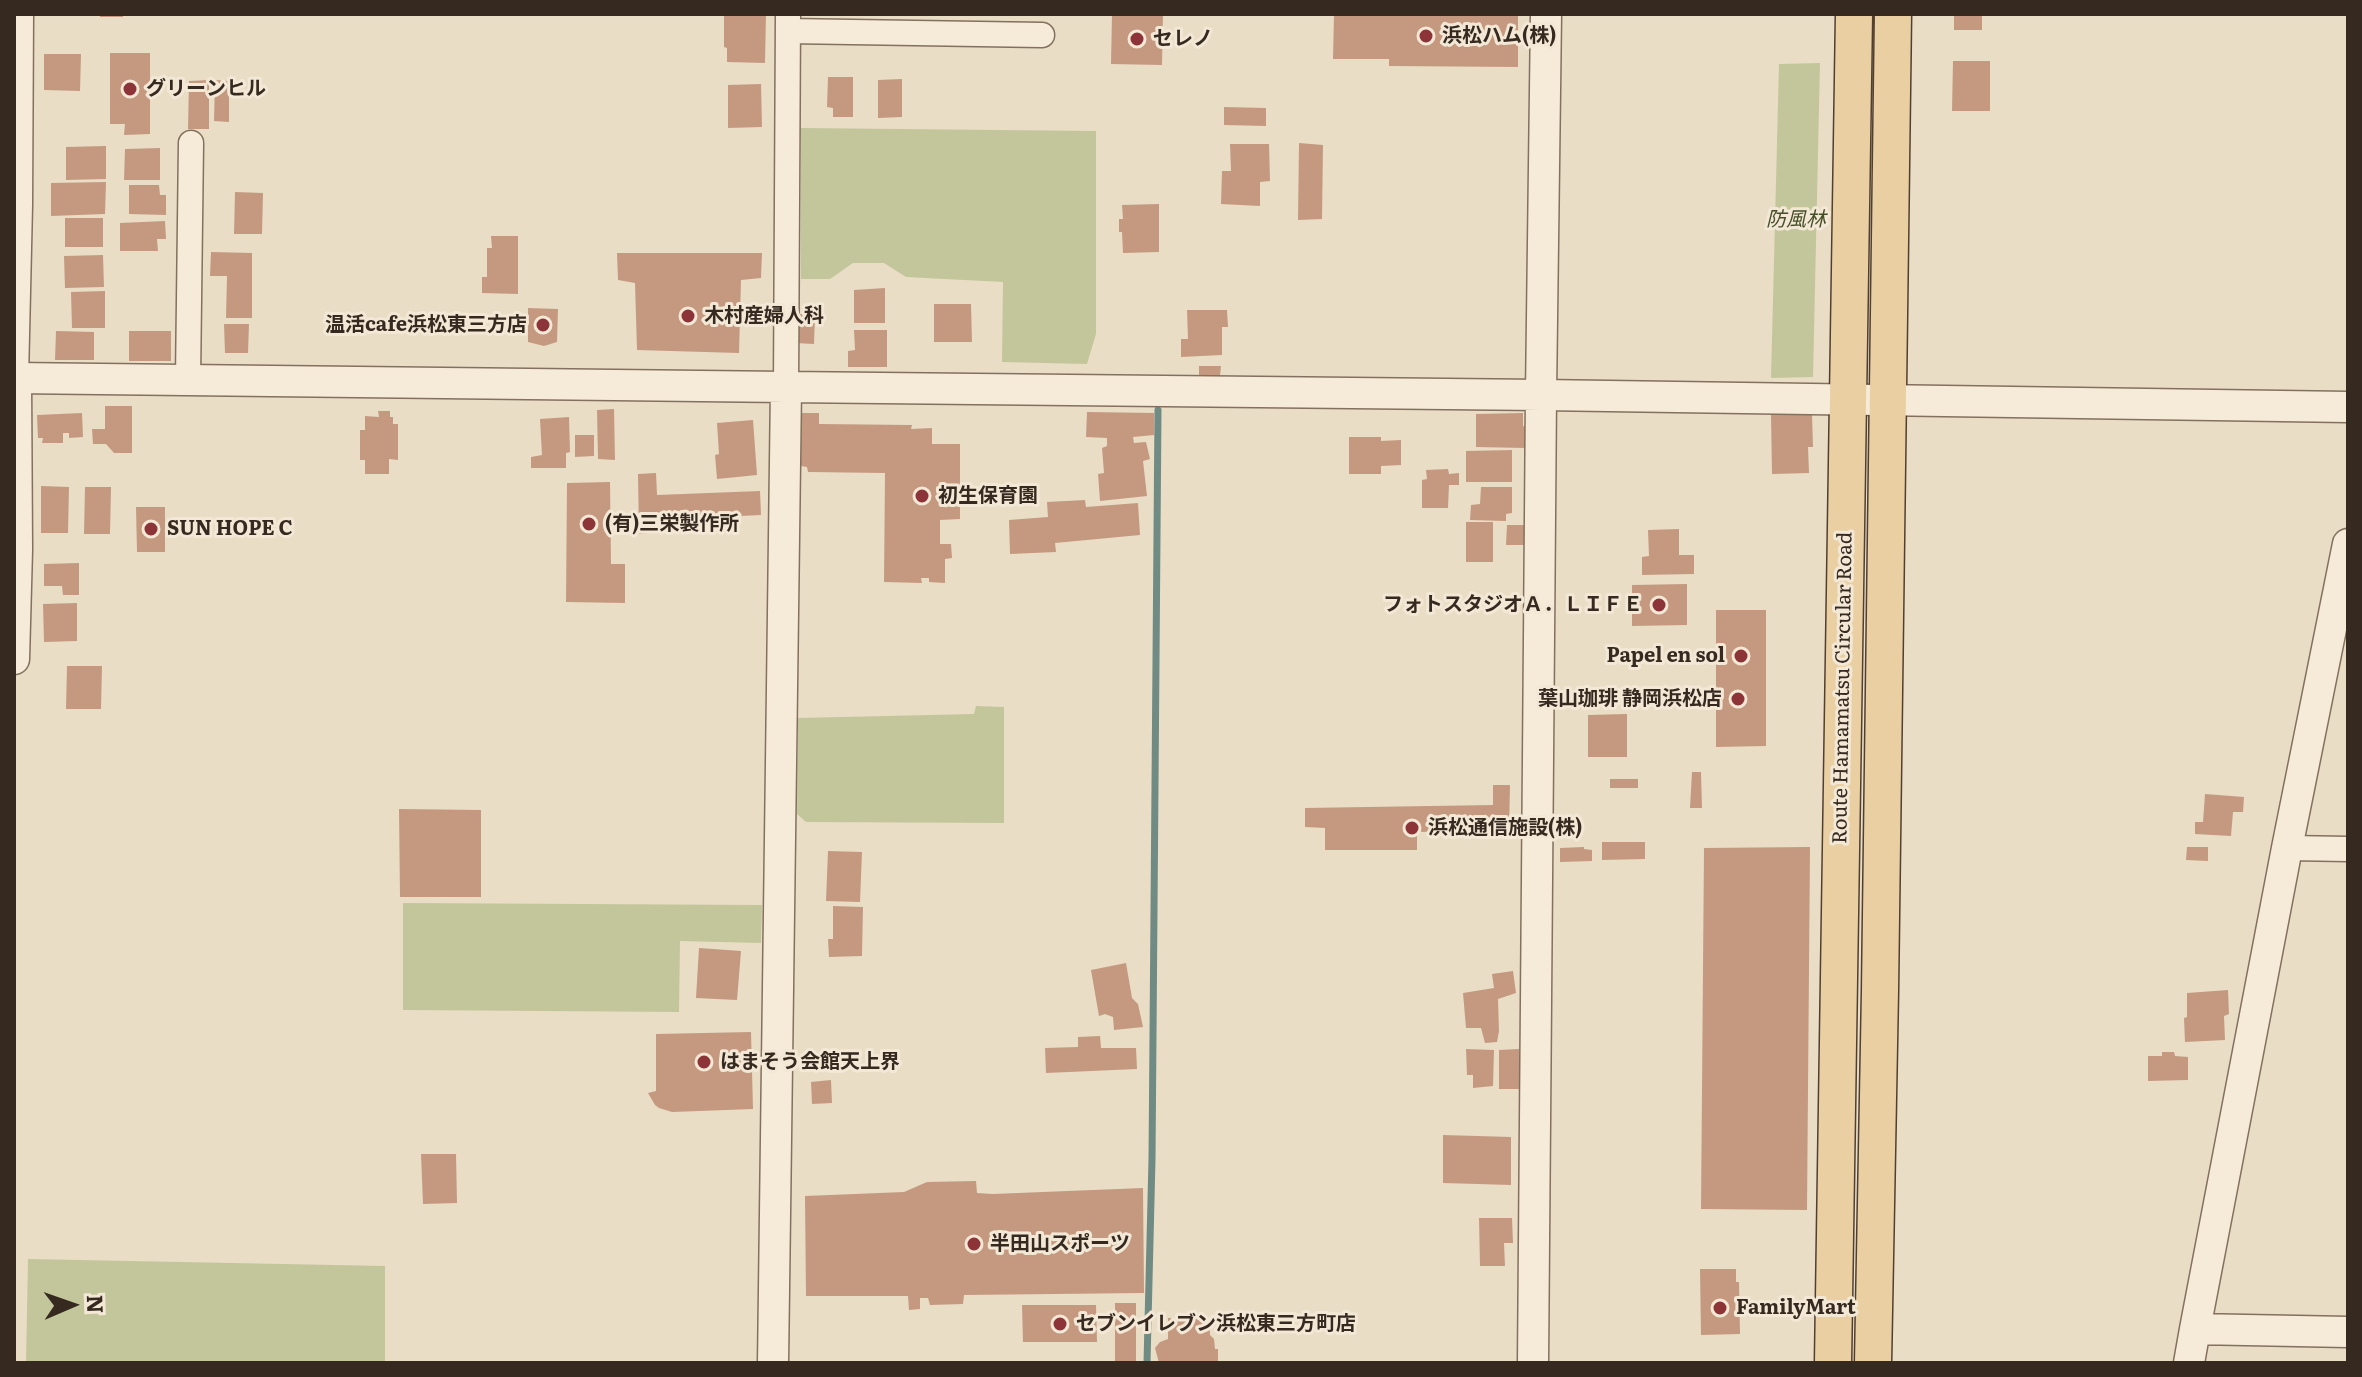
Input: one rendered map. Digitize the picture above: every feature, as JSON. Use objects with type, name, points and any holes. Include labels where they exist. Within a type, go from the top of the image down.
[{"type":"main road","name":"Route Hamamatsu Circular Road","points":[[1833,1363],[1854,14]]},
{"type":"main road","name":"Route Hamamatsu Circular Road","points":[[1873,1363],[1893,14]]},
{"type":"street","points":[[14,659],[21,14]]},
{"type":"street","points":[[1533,1363],[1546,14]]},
{"type":"street","points":[[773,1363],[788,22],[1042,35]]},
{"type":"street","points":[[188,379],[191,143]]},
{"type":"street","points":[[15,378],[2348,407]]},
{"type":"street","points":[[2189,1363],[2348,544]]},
{"type":"street","points":[[2287,848],[2348,849]]},
{"type":"street","points":[[2195,1329],[2348,1332]]},
{"type":"green space","name":"防風林","points":[[1820,63],[1813,377],[1771,378],[1779,64]]},
{"type":"green space","points":[[801,128],[1096,131],[1096,334],[1087,364],[1002,362],[1003,282],[906,277],[884,263],[853,263],[830,279],[801,279]]},
{"type":"green space","points":[[976,706],[1004,707],[1004,823],[806,822],[797,814],[798,718],[974,714]]},
{"type":"green space","points":[[403,903],[762,905],[761,943],[680,941],[679,1012],[403,1010]]},
{"type":"green space","points":[[28,1259],[385,1266],[385,1363],[26,1363]]},
{"type":"building","points":[[100,14],[123,14],[123,17],[100,17]]},
{"type":"building","points":[[724,14],[766,14],[765,63],[727,62]]},
{"type":"building","name":"セレノ","points":[[1112,14],[1163,14],[1162,65],[1111,64]]},
{"type":"building","name":"浜松ハム(株)","points":[[1334,14],[1518,14],[1518,67],[1389,66],[1389,59],[1333,59]]},
{"type":"building","points":[[1954,14],[1982,14],[1982,30],[1954,30]]},
{"type":"building","name":"グリーンヒル","points":[[110,53],[150,53],[150,134],[124,135],[125,124],[110,124]]},
{"type":"building","points":[[44,54],[81,54],[80,91],[44,90]]},
{"type":"building","points":[[1953,61],[1990,61],[1990,111],[1952,111]]},
{"type":"building","points":[[828,77],[853,77],[853,117],[833,117],[833,108],[827,107]]},
{"type":"building","points":[[902,79],[902,117],[878,118],[878,80]]},
{"type":"building","points":[[209,80],[209,129],[188,129],[189,81]]},
{"type":"building","points":[[215,80],[229,81],[229,122],[214,121]]},
{"type":"building","points":[[761,84],[762,127],[728,128],[728,85]]},
{"type":"building","points":[[1224,107],[1266,108],[1266,126],[1224,125]]},
{"type":"building","points":[[1299,143],[1323,145],[1322,219],[1298,220]]},
{"type":"building","points":[[1230,144],[1269,144],[1270,181],[1260,182],[1260,206],[1221,204],[1222,171],[1231,171]]},
{"type":"building","points":[[106,146],[106,179],[66,180],[66,147]]},
{"type":"building","points":[[160,148],[160,180],[124,180],[125,149]]},
{"type":"building","points":[[106,182],[105,214],[51,216],[51,183]]},
{"type":"building","points":[[129,185],[159,185],[160,195],[166,195],[166,215],[129,214]]},
{"type":"building","points":[[235,192],[263,193],[262,234],[234,234]]},
{"type":"building","points":[[1159,204],[1159,252],[1123,253],[1122,232],[1119,232],[1119,219],[1123,219],[1122,205]]},
{"type":"building","points":[[65,218],[103,218],[103,247],[65,247]]},
{"type":"building","points":[[165,221],[166,239],[157,239],[158,251],[120,251],[120,223]]},
{"type":"building","points":[[491,236],[518,236],[518,294],[482,293],[482,277],[487,277],[487,248],[492,248]]},
{"type":"building","points":[[211,252],[252,253],[252,318],[226,318],[227,276],[210,276]]},
{"type":"building","name":"木村産婦人科","points":[[617,253],[762,253],[761,278],[741,280],[739,353],[637,350],[635,283],[618,280]]},
{"type":"building","points":[[103,255],[104,287],[65,288],[64,256]]},
{"type":"building","points":[[885,288],[885,323],[854,323],[854,290]]},
{"type":"building","points":[[105,291],[105,328],[72,328],[71,292]]},
{"type":"building","points":[[934,304],[971,304],[972,342],[934,342]]},
{"type":"building","name":"温活cafe浜松東三方店","points":[[528,308],[558,309],[557,342],[544,346],[528,342]]},
{"type":"building","points":[[1187,310],[1227,310],[1228,327],[1222,327],[1222,355],[1181,357],[1181,339],[1188,339]]},
{"type":"building","points":[[796,314],[815,314],[814,344],[795,343]]},
{"type":"building","points":[[224,324],[249,324],[248,353],[225,353]]},
{"type":"building","points":[[854,330],[887,330],[887,367],[848,367],[848,351],[855,350]]},
{"type":"building","points":[[56,331],[94,332],[94,360],[55,360]]},
{"type":"building","points":[[129,331],[171,331],[171,361],[129,361]]},
{"type":"building","points":[[1199,366],[1221,366],[1220,376],[1199,376]]},
{"type":"building","points":[[105,406],[132,406],[132,453],[114,453],[106,444],[93,444],[92,429],[105,429]]},
{"type":"building","points":[[614,409],[615,460],[598,459],[597,410]]},
{"type":"building","points":[[378,411],[390,411],[393,424],[398,424],[398,460],[389,459],[389,474],[365,474],[365,460],[360,460],[360,430],[365,430],[365,416],[379,417]]},
{"type":"building","points":[[1087,412],[1154,413],[1154,435],[1133,437],[1134,443],[1146,442],[1150,459],[1143,461],[1147,496],[1100,501],[1098,474],[1104,473],[1102,448],[1107,446],[1107,438],[1086,437]]},
{"type":"building","points":[[82,413],[83,437],[69,438],[69,433],[63,433],[63,443],[42,443],[43,438],[38,438],[37,415]]},
{"type":"building","name":"初生保育園","points":[[796,413],[819,413],[819,424],[932,428],[932,444],[960,444],[960,519],[940,520],[940,544],[951,544],[952,558],[945,559],[945,583],[929,582],[929,578],[921,578],[922,583],[884,582],[885,473],[808,472],[807,467],[794,465]]},
{"type":"building","points":[[1523,413],[1523,426],[1530,427],[1526,448],[1476,447],[1476,414]]},
{"type":"building","points":[[1812,414],[1813,447],[1808,447],[1809,473],[1772,474],[1771,415]]},
{"type":"building","points":[[569,417],[570,452],[566,453],[566,468],[531,468],[531,457],[542,455],[540,419]]},
{"type":"building","points":[[753,420],[757,475],[717,479],[717,423]]},
{"type":"building","points":[[575,435],[594,435],[594,456],[575,457]]},
{"type":"building","points":[[1349,437],[1401,440],[1401,465],[1381,466],[1381,474],[1349,474]]},
{"type":"building","points":[[1512,450],[1512,482],[1466,482],[1466,451]]},
{"type":"building","points":[[1448,469],[1449,474],[1459,473],[1459,485],[1449,485],[1448,508],[1422,508],[1422,480],[1427,479],[1426,470]]},
{"type":"building","points":[[656,473],[657,495],[760,491],[761,515],[658,520],[659,532],[639,534],[638,474]]},
{"type":"building","name":"(有)三栄製作所","points":[[610,482],[611,564],[625,564],[625,603],[566,602],[567,483]]},
{"type":"building","points":[[41,486],[69,487],[68,533],[41,533]]},
{"type":"building","points":[[85,487],[111,487],[110,534],[84,534]]},
{"type":"building","points":[[1481,487],[1512,487],[1512,513],[1506,514],[1506,521],[1470,520],[1471,505],[1480,504]]},
{"type":"building","points":[[1085,500],[1086,507],[1138,503],[1140,535],[1055,543],[1056,552],[1010,554],[1009,520],[1048,517],[1047,502]]},
{"type":"building","name":"SUN HOPE C","points":[[136,507],[165,507],[165,552],[137,552]]},
{"type":"building","points":[[1466,522],[1493,522],[1493,562],[1466,562]]},
{"type":"building","points":[[1507,525],[1526,525],[1526,545],[1506,545]]},
{"type":"building","points":[[1679,529],[1679,555],[1694,555],[1694,574],[1642,575],[1642,557],[1649,556],[1648,530]]},
{"type":"building","points":[[79,563],[79,595],[63,595],[62,586],[44,586],[44,564]]},
{"type":"building","name":"フォトスタジオＡ．ＬＩＦＥ","points":[[1687,584],[1687,625],[1632,626],[1632,585]]},
{"type":"building","points":[[77,603],[77,641],[44,642],[43,604]]},
{"type":"building","points":[[1716,610],[1766,610],[1766,746],[1716,747]]},
{"type":"building","points":[[67,666],[102,666],[101,709],[66,709]]},
{"type":"building","points":[[1627,714],[1627,757],[1588,757],[1588,715]]},
{"type":"building","points":[[1692,772],[1701,772],[1702,808],[1690,808]]},
{"type":"building","points":[[1610,779],[1638,779],[1638,788],[1610,788]]},
{"type":"building","name":"浜松通信施設(株)","points":[[1493,785],[1510,785],[1509,830],[1417,832],[1417,850],[1325,850],[1325,828],[1305,827],[1305,808],[1493,805]]},
{"type":"building","points":[[2205,794],[2244,797],[2243,812],[2233,812],[2231,836],[2195,834],[2195,822],[2203,822]]},
{"type":"building","points":[[399,809],[481,810],[481,897],[400,897]]},
{"type":"building","points":[[1602,842],[1645,842],[1645,859],[1602,860]]},
{"type":"building","points":[[1584,847],[1592,850],[1592,861],[1560,862],[1560,848]]},
{"type":"building","points":[[1810,847],[1807,1210],[1701,1209],[1704,848]]},
{"type":"building","points":[[2187,847],[2208,847],[2208,861],[2186,860]]},
{"type":"building","points":[[828,851],[862,852],[860,902],[826,901]]},
{"type":"building","points":[[833,906],[863,907],[862,956],[829,957],[828,939],[833,939]]},
{"type":"building","points":[[699,948],[741,951],[737,1000],[696,998]]},
{"type":"building","points":[[1126,963],[1132,998],[1138,1004],[1143,1027],[1114,1030],[1113,1017],[1105,1014],[1099,1016],[1091,970]]},
{"type":"building","points":[[1513,971],[1516,993],[1498,999],[1497,1042],[1485,1043],[1481,1028],[1466,1028],[1463,993],[1494,988],[1492,974]]},
{"type":"building","points":[[2228,990],[2229,1014],[2224,1016],[2225,1040],[2185,1042],[2187,993]]},
{"type":"building","name":"はまそう会館天上界","points":[[751,1032],[753,1109],[672,1112],[655,1105],[648,1093],[656,1091],[656,1034]]},
{"type":"building","points":[[1100,1036],[1101,1048],[1136,1048],[1137,1069],[1046,1073],[1045,1048],[1078,1047],[1078,1037]]},
{"type":"building","points":[[1466,1049],[1494,1050],[1493,1086],[1473,1088],[1473,1075],[1467,1075]]},
{"type":"building","points":[[1519,1049],[1519,1089],[1499,1089],[1499,1050]]},
{"type":"building","points":[[2162,1052],[2188,1057],[2188,1080],[2148,1081],[2148,1056],[2162,1056]]},
{"type":"building","points":[[831,1080],[832,1103],[812,1104],[811,1082]]},
{"type":"building","points":[[1443,1135],[1511,1137],[1511,1185],[1443,1183]]},
{"type":"building","points":[[421,1154],[456,1154],[457,1203],[423,1204]]},
{"type":"building","name":"半田山スポーツ","points":[[976,1181],[977,1193],[993,1194],[1143,1188],[1144,1293],[964,1295],[963,1304],[930,1305],[928,1298],[920,1298],[920,1309],[909,1310],[908,1296],[806,1296],[805,1196],[904,1192],[927,1182]]},
{"type":"building","points":[[1479,1218],[1512,1218],[1513,1243],[1504,1243],[1505,1266],[1480,1266]]},
{"type":"building","name":"FamilyMart","points":[[1700,1269],[1736,1269],[1740,1334],[1701,1335]]},
{"type":"building","points":[[1115,1303],[1136,1303],[1136,1363],[1115,1363]]},
{"type":"building","name":"セブンイレブン浜松東三方町店","points":[[1022,1305],[1096,1305],[1097,1342],[1023,1342]]},
{"type":"building","points":[[1168,1318],[1209,1319],[1210,1335],[1214,1339],[1215,1349],[1218,1349],[1218,1363],[1159,1363],[1155,1348],[1168,1339]]},
{"type":"waterway","points":[[1147,1363],[1152,1159],[1158,410]]},
{"type":"place","name":"浜松ハム(株)","points":[[1426,36]]},
{"type":"place","name":"セレノ","points":[[1137,39]]},
{"type":"place","name":"グリーンヒル","points":[[130,89]]},
{"type":"place","name":"木村産婦人科","points":[[688,316]]},
{"type":"place","name":"温活cafe浜松東三方店","points":[[543,325]]},
{"type":"place","name":"初生保育園","points":[[922,496]]},
{"type":"place","name":"(有)三栄製作所","points":[[589,524]]},
{"type":"place","name":"SUN HOPE C","points":[[151,529]]},
{"type":"place","name":"フォトスタジオＡ．ＬＩＦＥ","points":[[1659,605]]},
{"type":"place","name":"Papel en sol","points":[[1741,656]]},
{"type":"place","name":"葉山珈琲 静岡浜松店","points":[[1738,699]]},
{"type":"place","name":"浜松通信施設(株)","points":[[1412,828]]},
{"type":"place","name":"はまそう会館天上界","points":[[704,1062]]},
{"type":"place","name":"半田山スポーツ","points":[[974,1244]]},
{"type":"place","name":"FamilyMart","points":[[1720,1308]]},
{"type":"place","name":"セブンイレブン浜松東三方町店","points":[[1060,1324]]}]
